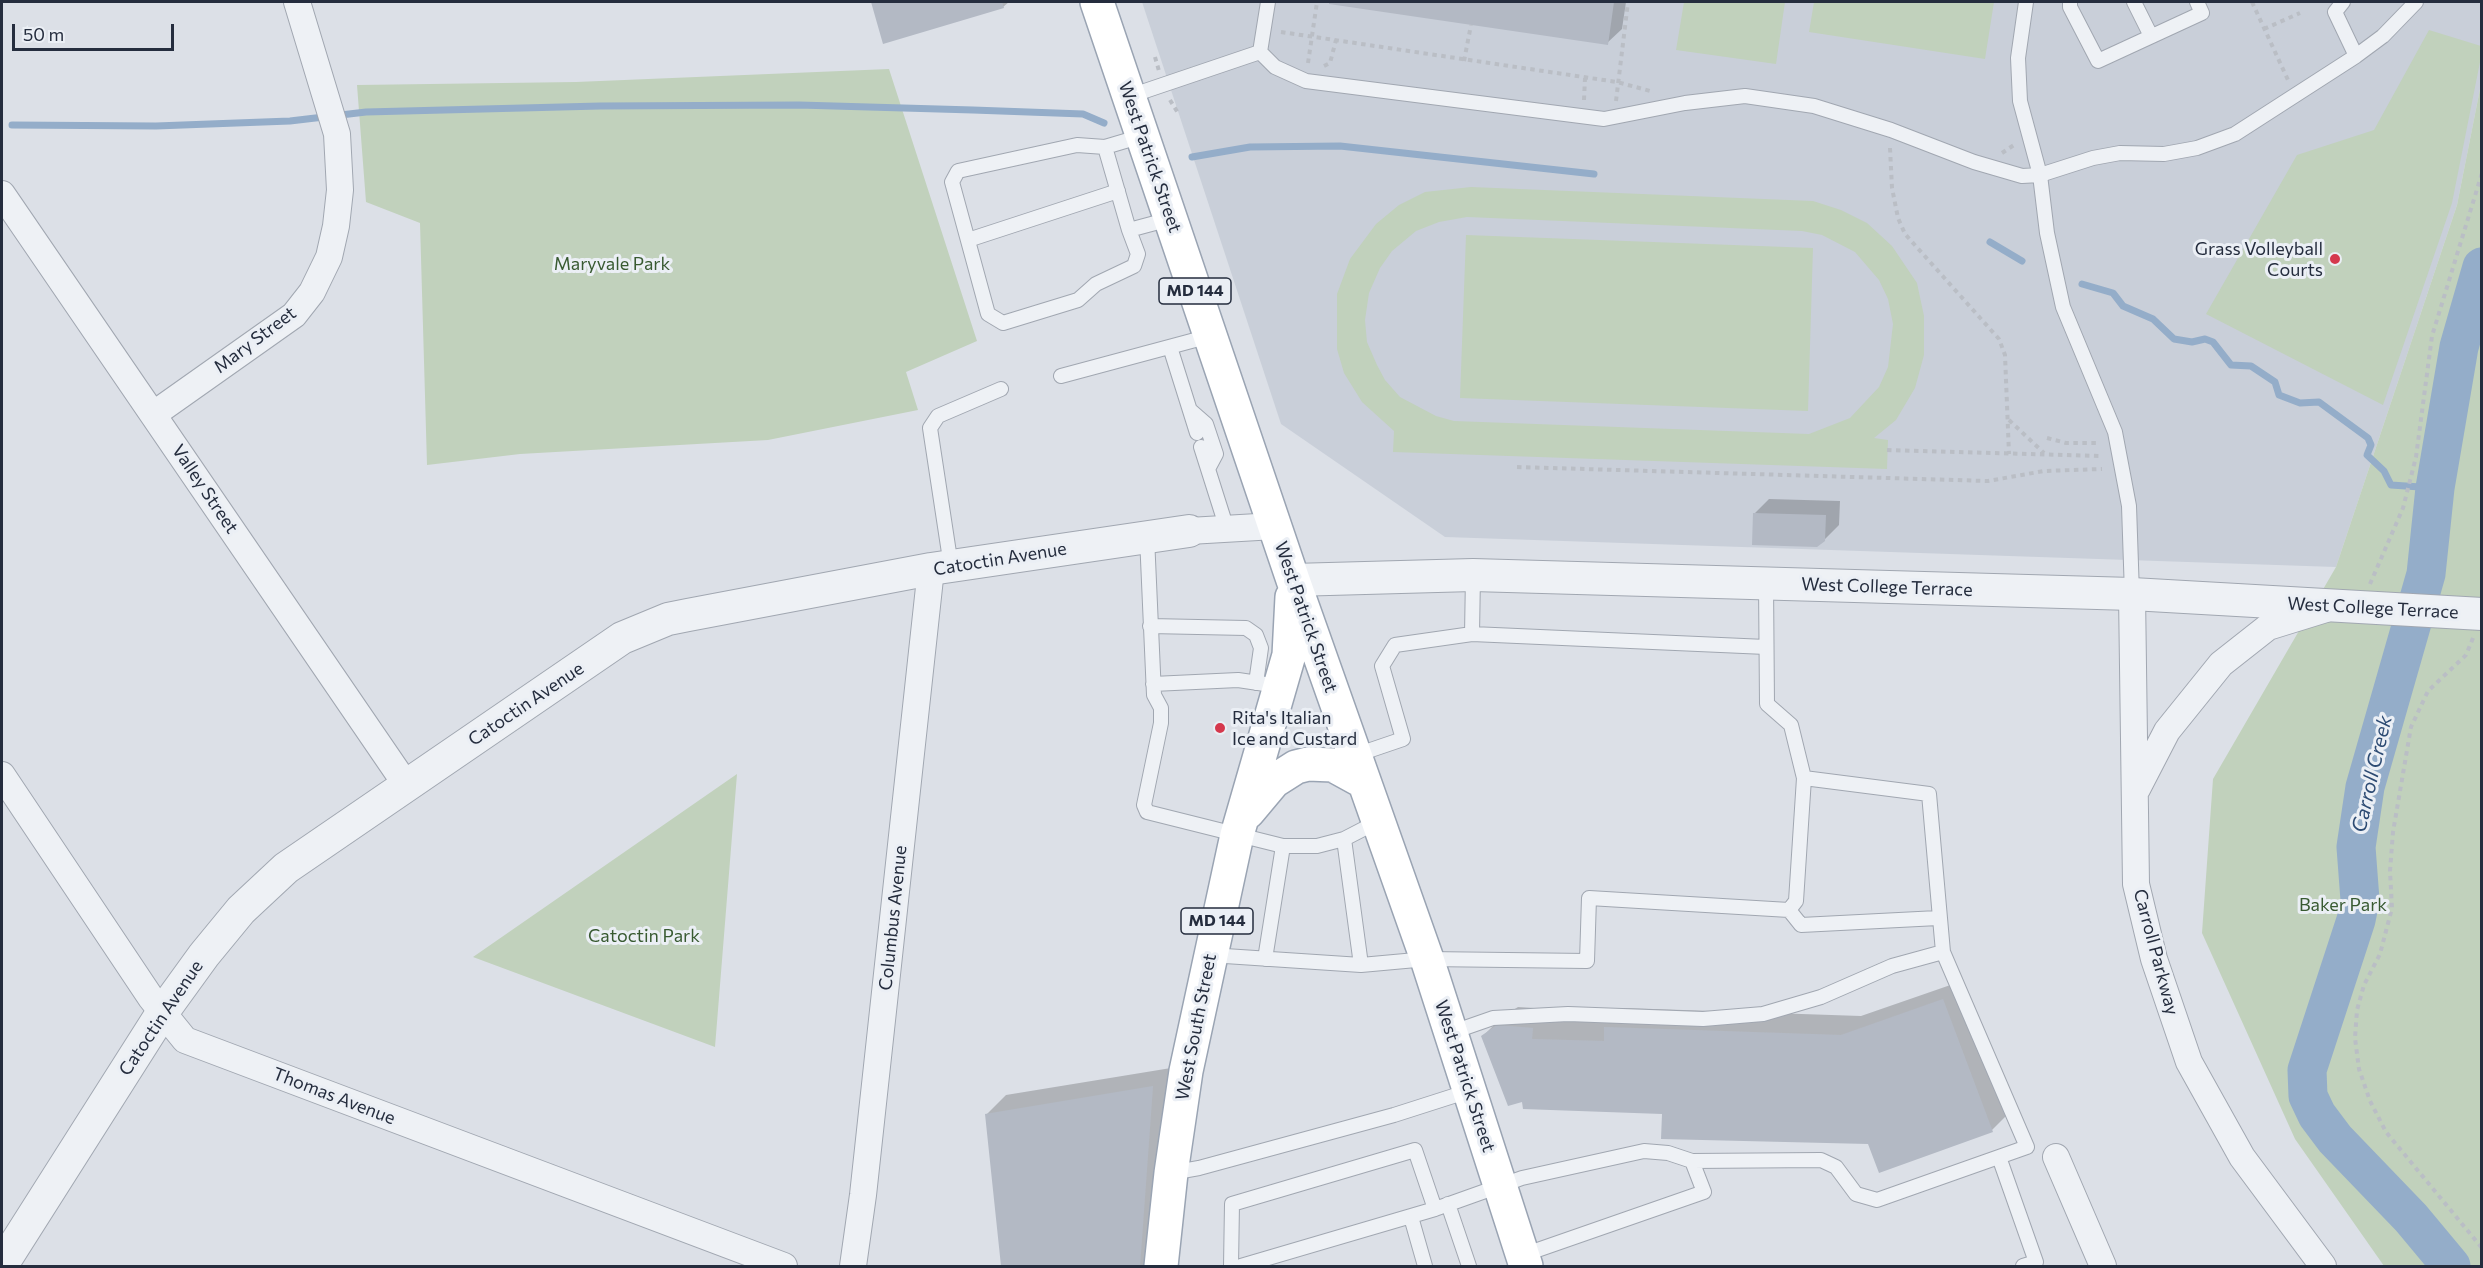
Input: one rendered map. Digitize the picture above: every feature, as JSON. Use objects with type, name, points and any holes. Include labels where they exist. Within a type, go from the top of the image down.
[{"type":"main road","name":"West Patrick Street","points":[[1097,2],[1293,580],[1427,959],[1524,1261]]},
{"type":"main road","name":"West South Street","points":[[1161,1266],[1171,1173],[1186,1071],[1269,685],[1289,655],[1293,580]]},
{"type":"main road","points":[[1239,828],[1274,781],[1296,767],[1308,764],[1359,769]]},
{"type":"street","name":"Mary Street","points":[[154,414],[294,315],[312,292],[329,257],[340,190],[337,134],[297,2]]},
{"type":"street","name":"Valley Street","points":[[2,194],[407,786]]},
{"type":"street","name":"Catoctin Avenue","points":[[2,1265],[162,1013],[204,955],[263,889],[286,868],[622,638],[643,628],[678,617],[941,568],[1189,531],[1275,526]]},
{"type":"street","name":"Columbus Avenue","points":[[853,1266],[941,568]]},
{"type":"street","name":"West College Terrace","points":[[1293,580],[1473,575],[1766,583],[2132,594],[2480,614]]},
{"type":"street","name":"Carroll Parkway","points":[[2132,594],[2136,884],[2154,959],[2189,1062],[2242,1157],[2323,1266]]},
{"type":"street","points":[[2135,792],[2167,731],[2221,664],[2268,627],[2334,606]]},
{"type":"street","name":"Thomas Avenue","points":[[2,775],[162,1013],[185,1040],[784,1266]]},
{"type":"street","points":[[2056,1157],[2103,1266]]},
{"type":"lane","points":[[1260,52],[1268,2]]},
{"type":"lane","points":[[2026,2],[2018,58],[2020,101],[2040,175],[2047,233],[2063,308],[2115,432],[2129,506],[2132,594]]},
{"type":"lane","points":[[2070,2],[2070,7],[2098,61],[2202,13],[2197,2]]},
{"type":"lane","points":[[2134,2],[2151,36]]},
{"type":"lane","points":[[1260,52],[1275,66],[1306,81],[1604,119],[1685,103],[1745,96],[1814,106],[1891,129],[1950,154],[2022,176],[2040,175],[2093,158],[2120,153],[2164,154],[2197,148],[2235,134],[2356,56],[2383,36],[2416,2]]},
{"type":"lane","points":[[2336,5],[2356,56]]},
{"type":"lane","points":[[1130,96],[1260,52]]},
{"type":"lane","points":[[1105,147],[1138,254],[1134,266],[1096,284],[1078,300],[1004,323],[988,314],[952,182],[958,171],[1077,145],[1105,147],[1142,136]]},
{"type":"lane","points":[[968,240],[1118,191]]},
{"type":"lane","points":[[1129,230],[1170,219]]},
{"type":"lane","points":[[1061,376],[1210,336]]},
{"type":"lane","points":[[1170,347],[1197,433]]},
{"type":"lane","points":[[941,568],[930,428],[938,416],[1001,389]]},
{"type":"lane","points":[[1190,410],[1206,424],[1216,454],[1208,469]]},
{"type":"lane","points":[[1202,447],[1227,529]]},
{"type":"lane","points":[[1147,537],[1153,684],[1154,695],[1161,708],[1161,723],[1144,805],[1147,812],[1239,828],[1283,846],[1317,846],[1344,839],[1377,822]]},
{"type":"lane","points":[[1472,634],[1473,575]]},
{"type":"lane","points":[[1766,583],[1767,704],[1791,725],[1804,778],[1796,901],[1789,910]]},
{"type":"lane","points":[[1150,626],[1246,628],[1256,635],[1269,685],[1238,680],[1153,684]]},
{"type":"lane","points":[[1359,769],[1403,739],[1382,666],[1395,645],[1472,634],[1766,647]]},
{"type":"lane","points":[[1241,1266],[1411,1217],[1500,1185],[1644,1151],[1668,1153],[1692,1161],[1821,1160],[1836,1167],[1856,1194],[1877,1200],[2027,1146],[1942,952],[1929,794],[1804,778]]},
{"type":"lane","points":[[1344,839],[1360,965]]},
{"type":"lane","points":[[1266,959],[1283,846]]},
{"type":"lane","points":[[1210,956],[1360,965],[1427,959],[1587,960],[1589,898],[1789,910],[1801,925],[1938,918]]},
{"type":"lane","points":[[1450,1033],[1493,1018],[1568,1014],[1702,1019],[1763,1014],[1821,997],[1892,966],[1942,952]]},
{"type":"lane","points":[[1171,1173],[1199,1168],[1394,1115],[1470,1091]]},
{"type":"lane","points":[[1231,1266],[1232,1204],[1415,1150],[1469,1266]]},
{"type":"lane","points":[[1999,1157],[2036,1262],[2023,1266]]},
{"type":"lane","points":[[1524,1261],[1704,1192],[1692,1161]]},
{"type":"lane","points":[[1411,1217],[1425,1266]]},
{"type":"path","points":[[1308,64],[1317,2]]},
{"type":"path","points":[[1616,104],[1628,2]]},
{"type":"path","points":[[2252,2],[2289,82]]},
{"type":"path","points":[[2264,29],[2300,13]]},
{"type":"path","points":[[1280,39],[1282,22]]},
{"type":"path","points":[[1464,61],[1471,25]]},
{"type":"path","points":[[1280,32],[1617,82],[1662,95]]},
{"type":"path","points":[[1300,63],[1330,63],[1336,40]]},
{"type":"path","points":[[1891,129],[1889,162],[1898,218],[1905,234],[1999,339],[2005,355],[2009,454]]},
{"type":"path","points":[[1993,154],[2002,153],[2014,145]]},
{"type":"path","points":[[2375,608],[2370,578],[2392,537],[2403,508],[2416,457],[2432,336],[2481,173]]},
{"type":"path","points":[[2008,420],[2044,453]]},
{"type":"path","points":[[2048,438],[2066,443],[2096,443]]},
{"type":"path","points":[[1887,450],[2099,456]]},
{"type":"path","points":[[1517,467],[1988,481],[2044,471],[2102,469]]},
{"type":"path","points":[[2480,614],[2472,633],[2472,645],[2466,655],[2428,691],[2412,727],[2393,832],[2390,871],[2392,908],[2380,954],[2364,985],[2357,1010],[2355,1038],[2359,1070],[2370,1101],[2386,1132],[2481,1248]]},
{"type":"shaded area","points":[[1142,2],[2481,2],[2481,84],[2457,205],[2336,567],[1445,537],[1281,424]]},
{"type":"green space","points":[[1684,2],[1785,2],[1776,64],[1676,50]]},
{"type":"green space","points":[[1814,2],[1994,2],[1985,59],[1809,32]]},
{"type":"green space","name":"Grass Volleyball Courts","points":[[2429,30],[2481,46],[2481,57],[2452,203],[2383,405],[2206,314],[2297,155],[2374,130]]},
{"type":"green space","name":"Maryvale Park","points":[[889,69],[977,341],[906,372],[918,410],[768,440],[520,454],[427,465],[420,223],[366,202],[357,85],[576,82]]},
{"type":"green space","name":"Baker Park","points":[[2481,84],[2481,1266],[2384,1266],[2295,1139],[2202,933],[2213,779],[2336,567],[2457,205]]},
{"type":"green space","points":[[1471,187],[1813,201],[1841,210],[1867,223],[1892,246],[1917,283],[1924,316],[1924,355],[1915,388],[1896,420],[1874,438],[1888,440],[1887,469],[1393,452],[1394,431],[1362,402],[1344,373],[1337,349],[1337,294],[1350,259],[1376,224],[1399,205],[1425,192]],"holes":[[[1467,217],[1802,231],[1822,235],[1855,252],[1879,280],[1888,299],[1893,324],[1888,367],[1879,387],[1850,418],[1809,434],[1454,421],[1436,416],[1400,397],[1385,380],[1367,342],[1365,320],[1369,293],[1380,268],[1392,251],[1416,231],[1439,222]]]},
{"type":"green space","points":[[1466,235],[1813,248],[1808,411],[1460,398]]},
{"type":"green space","name":"Catoctin Park","points":[[737,774],[715,1047],[473,957]]},
{"type":"building","points":[[871,2],[1002,2],[1004,8],[883,44]]},
{"type":"building","points":[[1329,2],[1614,2],[1608,45],[1329,4]]},
{"type":"building","points":[[1753,513],[1826,515],[1825,541],[1817,547],[1752,545]]},
{"type":"building","points":[[1943,999],[1993,1132],[1879,1173],[1868,1144],[1661,1139],[1662,1114],[1523,1109],[1522,1102],[1508,1106],[1481,1036],[1497,1025],[1533,1028],[1532,1039],[1604,1041],[1604,1027],[1841,1035]]},
{"type":"building","points":[[1153,1086],[1140,1266],[1001,1266],[985,1114]]},
{"type":"waterway","points":[[12,125],[156,126],[290,121],[366,112],[600,106],[799,105],[1083,114],[1104,123]]},
{"type":"waterway","points":[[1192,157],[1250,147],[1340,146],[1594,174]]},
{"type":"waterway","points":[[1990,242],[2022,261]]},
{"type":"waterway","name":"Carroll Creek","points":[[2451,1266],[2411,1218],[2335,1139],[2317,1115],[2308,1096],[2307,1070],[2356,920],[2360,900],[2356,847],[2365,787],[2426,574],[2435,488],[2459,347],[2482,267]]},
{"type":"waterway","points":[[2082,284],[2113,293],[2123,306],[2153,319],[2174,339],[2192,342],[2205,339],[2213,342],[2231,365],[2251,366],[2275,382],[2279,395],[2300,403],[2319,402],[2368,438],[2371,445],[2367,455],[2384,471],[2391,485],[2435,488]]},
{"type":"place","name":"Grass Volleyball Courts","points":[[2335,259]]},
{"type":"place","name":"Rita's Italian Ice and Custard","points":[[1220,728]]}]
